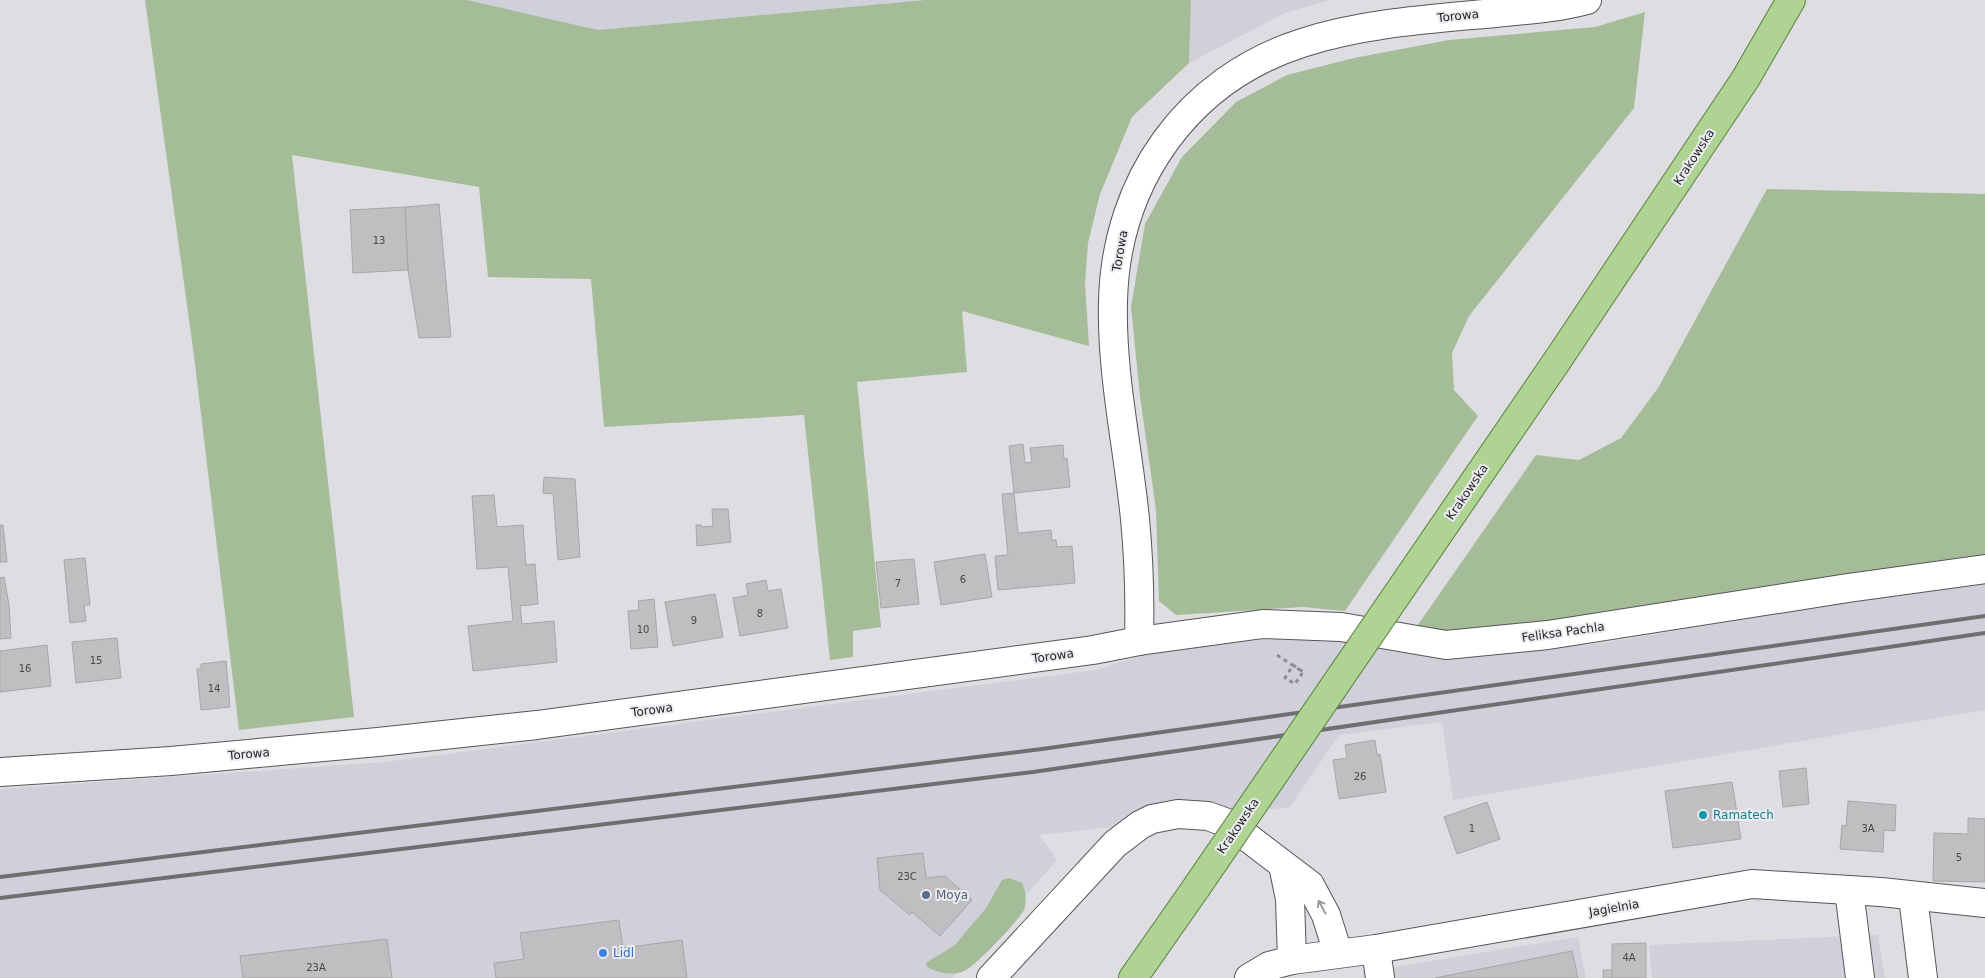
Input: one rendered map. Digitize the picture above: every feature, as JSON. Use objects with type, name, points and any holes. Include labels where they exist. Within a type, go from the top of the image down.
[{"type":"main road","name":"Krakowska","points":[[1133,978],[1559,358],[1746,78],[1791,0]]},
{"type":"street","name":"Torowa","points":[[0,772],[171,761],[537,725],[1063,654],[1139,642],[1139,563],[1116,360],[1113,300],[1121,236],[1144,174],[1157,152],[1183,119],[1215,89],[1255,62],[1303,43],[1385,25],[1449,8],[1549,7],[1587,0]]},
{"type":"street","name":"Feliksa Pachla","points":[[1139,642],[1263,624],[1341,627],[1455,644],[1548,635],[1848,588],[1985,569]]},
{"type":"street","points":[[991,978],[1114,844],[1140,825],[1152,819],[1178,814],[1208,816],[1230,824],[1310,885],[1326,915],[1338,953]]},
{"type":"street","points":[[1283,865],[1290,899],[1292,960]]},
{"type":"street","name":"Jagielnia","points":[[1248,978],[1269,966],[1292,960],[1376,949],[1752,884],[1849,890],[1985,903]]},
{"type":"street","points":[[1849,890],[1860,978]]},
{"type":"street","points":[[1913,897],[1923,978]]},
{"type":"street","points":[[1376,949],[1380,978]]},
{"type":"path","points":[[1292,664],[1303,672],[1295,684],[1285,678],[1293,665],[1299,669],[1305,673],[1310,677]]},
{"type":"shaded area","points":[[467,0],[925,0],[598,30]]},
{"type":"shaded area","points":[[1191,0],[1330,0],[1285,13],[1189,63]]},
{"type":"shaded area","points":[[1985,578],[1985,710],[1453,800],[1442,722],[1339,735],[1290,807],[1039,835],[1057,860],[952,978],[0,978],[0,789],[384,762],[1095,670],[1171,647],[1317,636],[1473,655],[1604,643]]},
{"type":"shaded area","points":[[1878,935],[1885,978],[1652,978],[1649,945]]},
{"type":"shaded area","points":[[1578,937],[1586,978],[1364,978],[1363,972]]},
{"type":"green space","points":[[145,0],[467,0],[598,30],[925,0],[1191,0],[1189,63],[1132,117],[1100,194],[1088,243],[1085,284],[1089,346],[962,311],[967,372],[857,382],[881,627],[853,631],[853,657],[830,660],[804,415],[604,427],[591,279],[488,277],[479,187],[292,155],[354,717],[239,730],[194,356]]},
{"type":"green space","points":[[1645,12],[1634,108],[1469,316],[1452,353],[1454,390],[1478,416],[1345,611],[1303,607],[1176,615],[1159,601],[1156,510],[1140,396],[1131,307],[1145,224],[1182,157],[1236,102],[1287,75],[1354,58],[1449,40],[1595,27]]},
{"type":"green space","points":[[1767,189],[1985,194],[1985,559],[1449,639],[1413,632],[1536,455],[1579,460],[1621,438],[1658,388]]},
{"type":"green space","points":[[1009,878],[1022,883],[1026,899],[1021,915],[1006,932],[986,953],[964,971],[945,973],[927,967],[926,963],[955,945],[986,908],[1002,880]]},
{"type":"building","points":[[439,204],[451,337],[419,338],[408,270],[405,207]]},
{"type":"building","points":[[405,207],[408,270],[353,273],[350,210]]},
{"type":"building","points":[[1023,444],[1025,463],[1032,462],[1030,448],[1063,445],[1064,459],[1067,458],[1070,487],[1014,493],[1009,446]]},
{"type":"building","points":[[544,477],[575,479],[580,557],[558,560],[553,494],[543,493]]},
{"type":"building","points":[[1014,493],[1018,533],[1051,530],[1052,540],[1056,540],[1057,547],[1072,546],[1075,583],[998,590],[995,556],[1008,555],[1002,494]]},
{"type":"building","points":[[494,495],[497,527],[523,525],[526,565],[535,564],[538,604],[520,606],[522,624],[554,621],[557,662],[473,671],[468,626],[513,621],[508,567],[477,569],[472,496]]},
{"type":"building","points":[[712,509],[728,509],[731,542],[697,546],[696,525],[701,525],[702,527],[713,526]]},
{"type":"building","points":[[0,525],[3,525],[7,562],[0,562]]},
{"type":"building","points":[[985,554],[992,597],[941,605],[934,562]]},
{"type":"building","points":[[85,558],[90,605],[84,605],[86,621],[70,623],[64,560]]},
{"type":"building","points":[[914,559],[919,604],[881,608],[876,562]]},
{"type":"building","points":[[4,577],[9,605],[11,638],[0,639],[0,578]]},
{"type":"building","points":[[766,580],[768,591],[781,589],[788,628],[740,636],[733,598],[748,595],[746,584]]},
{"type":"building","points":[[715,594],[723,637],[673,646],[665,602]]},
{"type":"building","points":[[654,599],[658,647],[631,649],[628,611],[639,610],[638,601]]},
{"type":"building","points":[[117,638],[121,678],[76,683],[72,642]]},
{"type":"building","points":[[47,645],[51,686],[0,692],[0,651]]},
{"type":"building","points":[[226,661],[230,707],[201,710],[197,669],[201,669],[201,664]]},
{"type":"building","points":[[1375,740],[1377,755],[1380,754],[1386,792],[1339,799],[1333,760],[1347,758],[1345,745]]},
{"type":"building","points":[[1806,768],[1809,804],[1783,807],[1779,771]]},
{"type":"building","name":"Ramatech","points":[[1732,782],[1741,839],[1673,848],[1665,791]]},
{"type":"building","points":[[1848,801],[1896,805],[1895,831],[1884,830],[1883,852],[1840,849],[1842,825],[1846,826]]},
{"type":"building","points":[[1487,802],[1500,839],[1457,854],[1444,817]]},
{"type":"building","points":[[1968,818],[1985,819],[1985,882],[1933,881],[1934,833],[1968,834]]},
{"type":"building","name":"Moya","points":[[923,853],[926,878],[945,876],[972,900],[940,936],[912,912],[910,915],[880,890],[877,858]]},
{"type":"building","name":"Lidl","points":[[619,920],[623,948],[682,940],[687,978],[496,978],[494,963],[524,959],[520,933]]},
{"type":"building","points":[[387,939],[392,978],[243,978],[240,956]]},
{"type":"building","points":[[1646,943],[1646,978],[1612,978],[1612,944]]},
{"type":"building","points":[[1572,951],[1578,978],[1435,978]]},
{"type":"building","points":[[1603,970],[1612,970],[1612,978],[1603,978]]},
{"type":"railway","points":[[0,877],[1042,749],[1985,616]]},
{"type":"railway","points":[[0,898],[1033,772],[1985,633]]},
{"type":"place","name":"Ramatech","points":[[1703,815]]},
{"type":"place","name":"Moya","points":[[926,895]]},
{"type":"place","name":"Lidl","points":[[603,953]]}]
